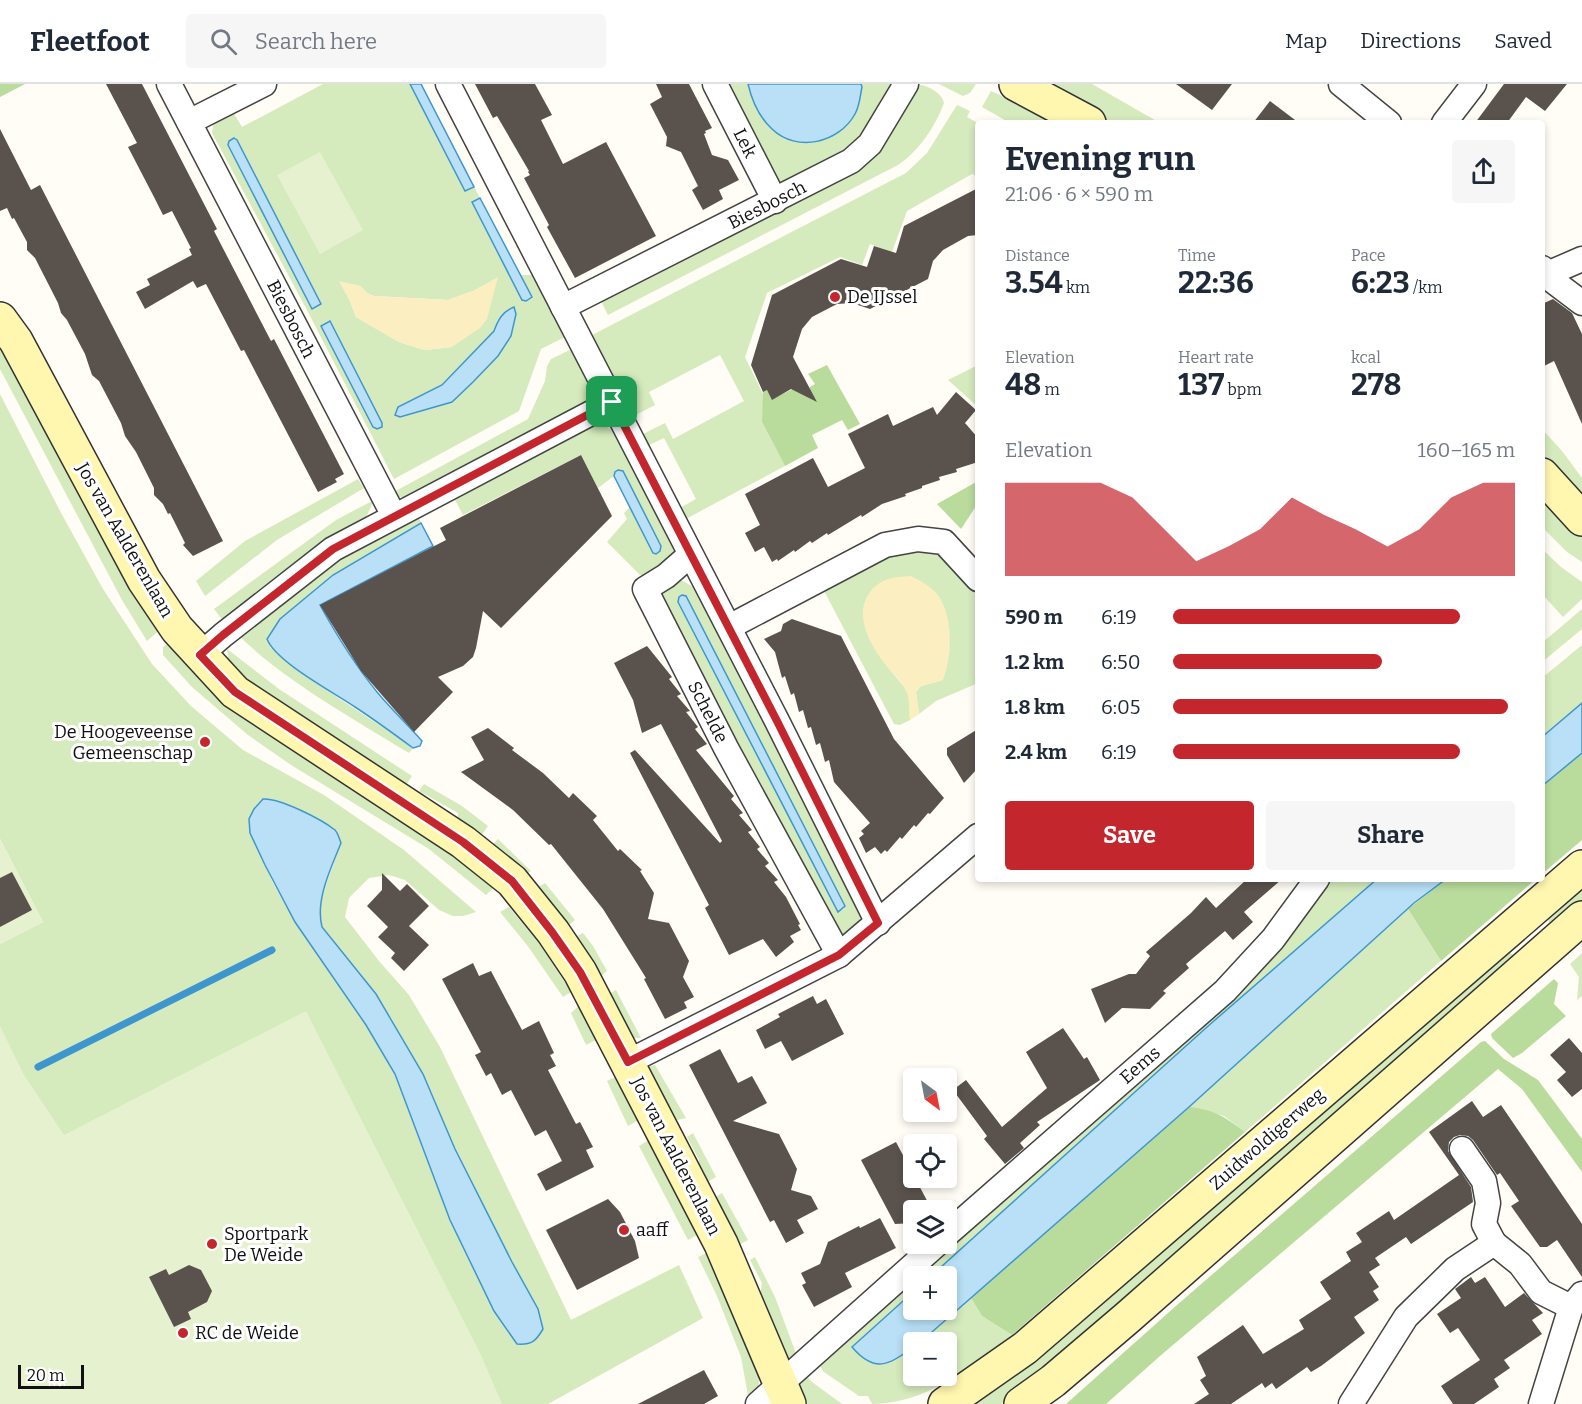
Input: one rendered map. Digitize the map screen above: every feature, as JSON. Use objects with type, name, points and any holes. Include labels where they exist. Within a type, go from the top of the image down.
[{"type":"main road","points":[[1016,84],[1083,120]]},
{"type":"main road","name":"Jos van Aalderenlaan","points":[[0,319],[16,341],[144,580],[177,629],[200,655],[235,692],[463,842],[512,881],[552,932],[580,972],[721,1244],[776,1397]]},
{"type":"main road","points":[[1545,478],[1582,519]]},
{"type":"main road","name":"Zuidwoldigerweg","points":[[945,1404],[1025,1348],[1582,867]]},
{"type":"main road","points":[[1021,1404],[1053,1381],[1118,1325],[1582,918]]},
{"type":"street","name":"Biesbosch","points":[[169,84],[394,516]]},
{"type":"street","points":[[189,122],[264,84]]},
{"type":"street","points":[[448,84],[729,627],[878,923]]},
{"type":"street","name":"Lek","points":[[715,84],[776,201]]},
{"type":"street","name":"Biesbosch","points":[[563,307],[840,168],[861,154],[877,134],[906,84]]},
{"type":"street","points":[[1341,84],[1385,120]]},
{"type":"street","points":[[1446,120],[1474,84]]},
{"type":"street","points":[[1545,272],[1582,259]]},
{"type":"street","points":[[1545,273],[1582,303]]},
{"type":"street","points":[[200,655],[333,549],[612,402]]},
{"type":"street","points":[[729,627],[885,544],[918,539],[944,542],[975,576]]},
{"type":"street","name":"Schelde","points":[[690,555],[666,576],[645,589],[726,748],[839,955]]},
{"type":"street","points":[[628,1062],[839,955],[975,839]]},
{"type":"street","name":"Eems","points":[[957,1225],[1225,991],[1273,939],[1315,882]]},
{"type":"street","points":[[1462,1149],[1484,1180],[1488,1203],[1484,1224],[1494,1243],[1520,1264],[1541,1292],[1577,1301],[1541,1404]]},
{"type":"street","points":[[1351,1404],[1406,1317],[1455,1269],[1494,1243]]},
{"type":"street","points":[[776,1397],[926,1254]]},
{"type":"green space","points":[[0,84],[25,84],[0,97]]},
{"type":"green space","points":[[323,84],[410,84],[465,191],[474,187],[480,198],[472,203],[522,300],[532,297],[521,275],[538,275],[569,335],[541,349],[519,411],[394,479],[212,133],[214,121],[233,112],[242,127]],"holes":[[[228,145],[321,304],[312,308]],[[498,278],[452,347],[425,350],[399,342],[356,317],[340,282],[360,286],[374,296],[448,300],[473,291]],[[498,319],[511,336],[483,371],[470,383],[443,403],[429,409],[414,411],[398,407],[442,385],[494,331]],[[330,321],[382,427],[377,429],[321,327]]]},
{"type":"green space","points":[[723,84],[748,84],[750,91],[859,105],[861,84],[897,84],[856,146],[788,183],[779,182],[772,177]]},
{"type":"green space","points":[[916,84],[933,90],[943,99],[944,103],[926,138],[898,165],[608,315],[601,301],[836,179]]},
{"type":"green space","points":[[939,84],[976,84],[970,93],[963,96]]},
{"type":"green space","points":[[1044,84],[1092,84],[1155,120],[1103,120],[1075,105]]},
{"type":"green space","points":[[991,91],[1054,120],[1005,120],[982,107]]},
{"type":"green space","points":[[957,105],[970,111],[967,117],[975,121],[975,175],[972,174],[907,211],[892,252],[870,244],[862,265],[840,257],[767,293],[745,357],[764,396],[762,422],[785,466],[682,521],[676,510],[696,499],[664,438],[647,446],[641,435],[665,423],[673,439],[744,401],[720,355],[649,392],[655,405],[632,417],[592,337],[906,173],[927,153]]},
{"type":"green space","points":[[320,152],[363,230],[320,254],[277,175]]},
{"type":"green space","points":[[0,332],[162,628],[147,641],[122,600],[0,369]]},
{"type":"green space","points":[[576,347],[589,374],[593,391],[584,404],[410,497],[398,497],[392,493],[528,419],[545,381],[547,366],[551,359]]},
{"type":"green space","points":[[827,365],[860,424],[848,430],[842,420],[812,435],[818,448],[785,466],[762,422],[763,392],[767,390],[772,399],[797,387],[810,390],[810,387],[815,384],[808,374]]},
{"type":"green space","points":[[975,366],[975,404],[948,380]]},
{"type":"green space","points":[[0,394],[103,589],[152,664],[191,706],[243,750],[324,795],[404,850],[476,912],[453,916],[439,910],[405,880],[389,875],[369,878],[349,898],[345,917],[409,995],[440,1047],[571,1320],[679,1265],[703,1318],[548,1404],[0,1404],[0,944],[43,922],[0,839]],"holes":[[[271,799],[293,807],[337,831],[341,843],[319,904],[322,927],[341,953],[360,973],[391,1018],[423,1074],[455,1149],[538,1309],[494,1311],[450,1220],[395,1074],[366,1025],[295,922],[273,883],[250,833],[249,819]]]},
{"type":"green space","points":[[591,425],[604,425],[620,436],[675,544],[673,556],[651,574],[640,575],[607,542],[627,519],[624,513],[630,507],[614,476],[598,488],[581,455],[463,515],[453,496]]},
{"type":"green space","points":[[1545,432],[1582,478],[1582,498],[1545,456]]},
{"type":"green space","points":[[358,479],[364,488],[277,540],[205,596],[196,581],[245,541]]},
{"type":"green space","points":[[975,483],[975,508],[961,529],[937,504]]},
{"type":"green space","points":[[1545,498],[1582,537],[1582,562],[1567,552],[1545,530]]},
{"type":"green space","points":[[374,500],[365,520],[224,622],[214,609],[336,520]]},
{"type":"green space","points":[[416,512],[421,523],[333,575],[280,619],[270,647],[322,687],[413,748],[409,753],[276,668],[237,634],[326,565]]},
{"type":"green space","points":[[901,550],[937,550],[975,591],[975,684],[936,701],[919,714],[916,692],[921,686],[943,680],[886,665],[909,696],[910,720],[900,725],[894,724],[822,587]]},
{"type":"green space","points":[[1545,552],[1582,582],[1582,599],[1563,617],[1545,597]]},
{"type":"green space","points":[[681,580],[697,589],[863,912],[857,926],[842,937],[832,931],[658,596],[665,585]],"holes":[[[682,595],[686,596],[845,906],[843,910]]]},
{"type":"green space","points":[[1582,609],[1582,629],[1545,660],[1545,640]]},
{"type":"green space","points":[[172,641],[496,885],[486,895],[429,849],[291,765],[248,735],[192,687],[163,655],[163,647]]},
{"type":"green space","points":[[1582,645],[1582,703],[1545,734],[1545,676]]},
{"type":"green space","points":[[227,649],[279,689],[412,776],[403,790],[337,747],[229,667]]},
{"type":"green space","points":[[1582,753],[1582,840],[1545,871],[1545,784]]},
{"type":"green space","points":[[424,784],[462,806],[488,826],[478,840],[458,824],[458,813],[419,791]]},
{"type":"green space","points":[[0,839],[43,922],[0,944]]},
{"type":"green space","points":[[498,839],[531,871],[524,876],[507,855],[497,856],[489,849]]},
{"type":"green space","points":[[1582,880],[1582,910],[1556,927],[1549,922],[1546,914]]},
{"type":"green space","points":[[1323,882],[1374,882],[1207,1027],[957,1253],[957,1228]]},
{"type":"green space","points":[[1442,882],[1533,882],[1441,961],[1408,909]]},
{"type":"green space","points":[[545,883],[575,920],[563,930],[554,920],[557,909],[538,887]]},
{"type":"green space","points":[[509,907],[541,946],[571,992],[563,997],[527,945],[500,912]]},
{"type":"green space","points":[[1408,909],[1441,961],[1245,1132],[1224,1116],[1189,1107]]},
{"type":"green space","points":[[583,933],[607,971],[600,977],[569,940]]},
{"type":"green space","points":[[1506,950],[1513,955],[1515,960],[1037,1378],[1001,1404],[962,1404]]},
{"type":"green space","points":[[1582,953],[1582,996],[1577,1000],[1579,977],[1570,964]]},
{"type":"green space","points":[[1554,979],[1558,983],[1554,1004],[1566,1016],[1513,1058],[1492,1038],[1491,1034]]},
{"type":"green space","points":[[616,990],[641,1038],[630,1038],[620,1023],[620,1013],[609,994]]},
{"type":"green space","points":[[583,1002],[587,1008],[584,1016],[596,1040],[586,1045],[571,1013]]},
{"type":"green space","name":"Sportpark De Weide","points":[[306,1011],[480,1353],[502,1404],[0,1404],[0,1026],[24,1075],[64,1135]]},
{"type":"green space","points":[[1485,1041],[1504,1059],[1538,1080],[1582,1139],[1582,1172],[1522,1089],[1498,1069],[1106,1404],[1066,1404],[1177,1305],[1481,1042]]},
{"type":"green space","points":[[655,1065],[686,1118],[677,1120],[656,1089],[648,1067]]},
{"type":"green space","points":[[619,1075],[642,1118],[628,1126],[607,1081]]},
{"type":"green space","points":[[1189,1107],[1219,1115],[1245,1132],[1012,1335],[982,1316],[971,1298]]},
{"type":"green space","points":[[693,1133],[716,1177],[700,1186],[693,1173],[699,1160],[687,1137]]},
{"type":"green space","points":[[649,1140],[673,1187],[679,1190],[677,1196],[697,1235],[688,1240],[639,1146]]},
{"type":"green space","points":[[722,1193],[748,1240],[739,1245],[711,1200]]},
{"type":"green space","points":[[710,1251],[753,1349],[759,1385],[749,1401],[741,1357],[717,1296],[698,1257]]},
{"type":"green space","points":[[929,1254],[955,1254],[942,1266],[917,1266]]},
{"type":"green space","points":[[755,1257],[775,1297],[797,1356],[785,1358],[760,1296],[762,1283],[750,1260]]},
{"type":"green space","points":[[903,1279],[903,1301],[852,1347],[873,1364],[903,1354],[903,1386],[939,1386],[911,1398],[872,1404],[868,1396],[859,1396],[824,1372],[816,1361]]},
{"type":"green space","points":[[971,1298],[982,1316],[1012,1335],[957,1376],[957,1332],[931,1332],[945,1320],[957,1320],[957,1310]]},
{"type":"green space","points":[[803,1372],[812,1382],[842,1404],[808,1404],[796,1388]]},
{"type":"sand","points":[[498,277],[487,319],[480,328],[452,347],[425,350],[399,342],[356,317],[339,281],[360,286],[374,296],[448,300],[473,291]]},
{"type":"sand","points":[[911,576],[928,586],[941,600],[948,619],[950,640],[943,680],[921,686],[916,692],[919,714],[910,720],[907,693],[869,639],[863,619],[863,610],[865,601],[874,587],[893,578]]},
{"type":"water","points":[[410,84],[421,84],[474,187],[465,191]]},
{"type":"water","points":[[748,84],[861,84],[862,87],[857,111],[848,124],[828,138],[805,142],[793,141],[782,136],[767,124],[757,108]]},
{"type":"water","points":[[234,138],[321,304],[312,309],[228,145],[229,141]]},
{"type":"water","points":[[480,198],[532,297],[526,301],[522,300],[472,202]]},
{"type":"water","points":[[514,307],[516,314],[511,336],[498,356],[452,402],[400,417],[395,415],[398,407],[442,385],[494,331],[503,314]]},
{"type":"water","points":[[330,321],[382,427],[377,429],[373,427],[321,326]]},
{"type":"water","points":[[618,470],[623,471],[661,546],[660,551],[656,554],[653,553],[614,476]]},
{"type":"water","points":[[421,523],[433,546],[320,605],[369,682],[422,741],[420,746],[413,748],[293,667],[272,648],[267,639],[280,619],[333,575]]},
{"type":"water","points":[[682,595],[686,596],[845,906],[838,912],[678,602]]},
{"type":"water","points":[[1582,703],[1582,753],[1545,784],[1545,734]]},
{"type":"water","points":[[263,799],[279,802],[311,815],[329,825],[338,834],[341,843],[322,895],[320,917],[322,927],[376,994],[423,1074],[455,1149],[538,1309],[543,1329],[533,1341],[517,1344],[494,1311],[450,1220],[395,1074],[366,1025],[295,922],[265,865],[250,833],[249,819]]},
{"type":"water","points":[[1374,882],[1442,882],[1414,903],[1189,1107],[957,1310],[957,1266],[942,1266],[1207,1027]]},
{"type":"water","points":[[903,1301],[903,1320],[946,1320],[932,1332],[903,1332],[903,1354],[889,1362],[882,1364],[867,1361],[852,1347]]},
{"type":"building","points":[[106,84],[142,84],[217,229],[214,231],[271,341],[274,339],[344,474],[335,479],[337,482],[318,492],[244,350],[241,351],[206,284],[197,288],[193,281],[145,309],[136,292],[150,285],[147,279],[192,255],[189,249],[191,248],[172,211],[163,215],[128,147],[137,143]]},
{"type":"building","points":[[475,84],[535,84],[552,115],[541,120],[563,164],[606,142],[656,236],[575,278],[524,178],[530,175],[529,171],[497,116],[493,118]]},
{"type":"building","points":[[656,84],[689,84],[712,128],[704,134],[712,155],[728,160],[739,180],[719,190],[723,199],[703,210],[692,190],[698,186],[681,152],[666,146],[667,137],[650,104],[662,97]]},
{"type":"building","points":[[1176,84],[1232,84],[1212,110]]},
{"type":"building","points":[[1504,84],[1567,84],[1545,111],[1526,97],[1509,120],[1477,120]]},
{"type":"building","points":[[1270,101],[1295,120],[1255,120]]},
{"type":"building","points":[[0,129],[31,190],[40,185],[223,541],[193,556],[183,545],[185,543],[170,513],[168,514],[163,504],[154,495],[154,488],[136,452],[125,436],[121,423],[99,381],[92,375],[85,354],[61,313],[35,258],[27,250],[27,242],[14,218],[12,219],[7,208],[0,211]]},
{"type":"building","name":"De IJssel","points":[[975,190],[975,235],[968,236],[943,250],[933,261],[928,279],[870,309],[852,303],[837,304],[812,317],[802,329],[793,357],[817,402],[791,389],[772,400],[767,390],[763,392],[751,365],[772,295],[841,259],[867,267],[874,246],[896,253],[904,226]]},
{"type":"building","points":[[1553,299],[1572,313],[1582,334],[1582,424],[1554,361],[1545,366],[1545,303]]},
{"type":"building","points":[[956,392],[975,409],[965,423],[975,435],[975,463],[956,469],[957,472],[939,477],[940,480],[905,494],[906,496],[882,504],[828,535],[827,533],[812,543],[810,541],[778,561],[777,559],[772,562],[764,547],[755,552],[745,533],[760,525],[745,494],[813,458],[828,487],[865,468],[848,434],[888,414],[893,426],[933,407],[937,415]]},
{"type":"building","points":[[581,455],[612,516],[501,628],[483,611],[473,657],[463,666],[438,677],[453,692],[414,732],[361,671],[320,605],[446,540],[440,528]]},
{"type":"building","points":[[792,619],[841,636],[894,739],[944,798],[930,814],[928,813],[916,827],[914,825],[902,839],[900,837],[887,852],[885,850],[881,854],[875,847],[866,853],[859,838],[864,834],[861,831],[870,823],[834,782],[829,760],[825,762],[820,743],[816,745],[803,710],[799,712],[794,693],[791,695],[785,676],[782,678],[775,652],[764,639],[781,631],[783,624]]},
{"type":"building","points":[[647,646],[672,677],[669,679],[681,694],[677,696],[690,711],[686,712],[698,727],[695,729],[707,744],[696,750],[734,796],[731,799],[743,813],[739,815],[752,830],[748,832],[760,847],[757,849],[769,863],[765,866],[778,880],[774,882],[786,897],[800,924],[798,925],[801,930],[790,936],[794,942],[776,957],[763,939],[729,955],[705,908],[709,905],[630,753],[635,750],[720,843],[722,841],[661,724],[642,733],[633,700],[614,663]]},
{"type":"building","points":[[488,728],[514,748],[512,750],[543,773],[569,798],[573,793],[597,816],[593,820],[618,851],[620,849],[642,870],[640,871],[654,893],[648,919],[669,923],[689,961],[683,977],[694,997],[684,1002],[687,1008],[665,1019],[644,979],[646,978],[603,909],[551,844],[549,845],[513,810],[461,772],[484,760],[471,737]]},
{"type":"building","points":[[975,731],[975,771],[964,783],[947,755],[947,748]]},
{"type":"building","points":[[12,872],[32,910],[0,927],[0,878]]},
{"type":"building","points":[[382,873],[400,891],[407,884],[429,906],[409,926],[429,945],[404,971],[391,958],[395,953],[378,937],[388,927],[367,906],[382,890]]},
{"type":"building","points":[[1244,882],[1279,882],[1244,912],[1253,922],[1233,940],[1225,931],[1186,964],[1189,968],[1163,991],[1166,993],[1150,1009],[1122,1008],[1105,1023],[1091,989],[1129,974],[1136,974],[1150,956],[1146,952],[1206,897],[1216,908]]},
{"type":"building","points":[[473,963],[479,976],[491,971],[522,1030],[539,1021],[554,1053],[550,1055],[556,1066],[548,1070],[576,1124],[580,1122],[593,1147],[586,1150],[594,1167],[546,1191],[537,1174],[562,1161],[546,1130],[535,1136],[511,1090],[502,1095],[491,1073],[486,1076],[475,1055],[481,1052],[442,979]]},
{"type":"building","points":[[813,996],[817,1004],[826,999],[844,1034],[792,1061],[781,1041],[765,1049],[756,1030],[780,1017],[778,1014]]},
{"type":"building","points":[[1063,1028],[1084,1059],[1087,1057],[1100,1080],[1037,1122],[1040,1125],[1020,1143],[1024,1148],[1005,1164],[984,1139],[987,1136],[957,1095],[957,1087],[966,1080],[1002,1127],[1047,1088],[1026,1052]]},
{"type":"building","points":[[1569,1038],[1582,1053],[1582,1089],[1572,1097],[1557,1080],[1566,1072],[1550,1055]]},
{"type":"building","points":[[720,1049],[738,1083],[752,1076],[767,1103],[733,1121],[779,1134],[797,1169],[791,1190],[811,1196],[818,1209],[797,1220],[804,1233],[786,1243],[774,1220],[770,1222],[689,1065]]},
{"type":"building","points":[[1472,1101],[1483,1117],[1501,1105],[1582,1224],[1582,1277],[1557,1240],[1547,1247],[1540,1247],[1511,1206],[1519,1201],[1500,1173],[1497,1175],[1473,1140],[1468,1136],[1460,1135],[1449,1142],[1448,1151],[1471,1187],[1473,1202],[1411,1244],[1406,1237],[1375,1258],[1380,1265],[1369,1272],[1379,1287],[1373,1291],[1379,1300],[1354,1317],[1365,1333],[1321,1366],[1311,1372],[1307,1367],[1276,1389],[1272,1383],[1265,1388],[1262,1383],[1231,1404],[1194,1404],[1209,1394],[1200,1380],[1206,1376],[1197,1357],[1243,1325],[1263,1354],[1304,1329],[1299,1320],[1331,1299],[1320,1282],[1351,1261],[1346,1252],[1362,1242],[1356,1233],[1389,1211],[1394,1220],[1459,1175],[1429,1132]]},
{"type":"building","points":[[896,1142],[903,1155],[903,1188],[920,1188],[927,1200],[903,1200],[903,1224],[895,1224],[861,1160]]},
{"type":"building","points":[[608,1199],[620,1212],[635,1241],[639,1258],[577,1290],[546,1230]]},
{"type":"building","points":[[880,1218],[896,1248],[845,1273],[852,1287],[814,1307],[802,1285],[806,1283],[801,1273],[820,1264],[828,1242]]},
{"type":"building","points":[[189,1265],[201,1270],[212,1291],[207,1302],[188,1312],[191,1319],[174,1327],[149,1277],[166,1269],[169,1275]]},
{"type":"building","points":[[1471,1277],[1475,1283],[1485,1277],[1505,1307],[1524,1293],[1543,1313],[1532,1320],[1542,1334],[1504,1360],[1510,1368],[1494,1379],[1499,1387],[1474,1404],[1453,1404],[1441,1386],[1480,1360],[1458,1328],[1450,1333],[1437,1314],[1461,1298],[1455,1289]]},
{"type":"building","points":[[704,1370],[718,1396],[704,1404],[638,1404]]},
{"type":"waterway","points":[[38,1067],[272,950]]},
{"type":"place","name":"De IJssel","points":[[835,297]]},
{"type":"place","name":"De Hoogeveense Gemeenschap","points":[[205,742]]},
{"type":"place","name":"aaff","points":[[624,1230]]},
{"type":"place","name":"Sportpark De Weide","points":[[212,1244]]},
{"type":"place","name":"RC de Weide","points":[[183,1333]]},
{"type":"route","points":[[612,402],[777,721],[878,923],[839,955],[628,1062],[580,972],[512,881],[463,842],[235,692],[200,655],[333,549],[612,402]]}]
